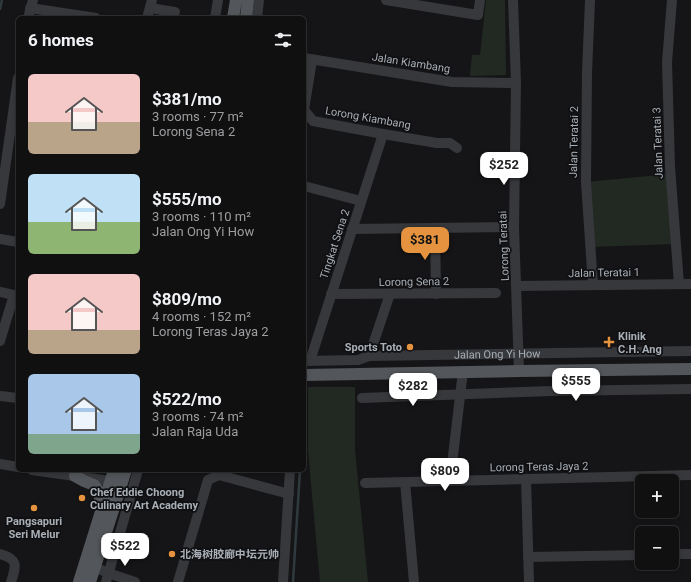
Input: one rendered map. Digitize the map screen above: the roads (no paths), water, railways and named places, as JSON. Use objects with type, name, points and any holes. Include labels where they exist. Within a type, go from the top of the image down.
[{"type":"main road","points":[[233,16],[236,0]]},
{"type":"main road","points":[[246,16],[248,0]]},
{"type":"main road","name":"Jalan Ong Yi How","points":[[306,375],[519,370],[691,369]]},
{"type":"main road","points":[[75,476],[94,485],[99,492],[101,513]]},
{"type":"main road","points":[[90,582],[90,564],[101,513],[116,478]]},
{"type":"main road","points":[[79,582],[90,564],[116,478]]},
{"type":"street","points":[[215,16],[218,0]]},
{"type":"street","points":[[257,16],[259,0]]},
{"type":"street","points":[[386,0],[478,15],[480,0]]},
{"type":"street","name":"Lorong Teratai","points":[[513,0],[516,83],[514,227],[519,370]]},
{"type":"street","name":"Jalan Teratai 2","points":[[590,0],[587,73],[586,182],[593,285]]},
{"type":"street","name":"Jalan Teratai 3","points":[[672,0],[667,62],[670,167],[679,284]]},
{"type":"street","points":[[30,9],[81,16]]},
{"type":"street","points":[[149,9],[175,12]]},
{"type":"street","name":"Jalan Kiambang","points":[[308,59],[452,82],[516,83]]},
{"type":"street","name":"Lorong Kiambang","points":[[306,84],[308,59]]},
{"type":"street","points":[[0,204],[14,130],[16,104]]},
{"type":"street","name":"Lorong Kiambang","points":[[306,112],[313,121],[437,143],[450,143],[457,148]]},
{"type":"street","name":"Tingkat Sena 2","points":[[307,361],[331,294],[383,134]]},
{"type":"street","points":[[306,187],[361,201]]},
{"type":"street","points":[[352,228],[514,227]]},
{"type":"street","points":[[435,228],[436,294]]},
{"type":"street","points":[[0,239],[16,242]]},
{"type":"street","name":"Jalan Teratai 1","points":[[517,286],[691,284]]},
{"type":"street","points":[[0,292],[16,296],[0,341]]},
{"type":"street","name":"Lorong Sena 2","points":[[331,294],[496,293]]},
{"type":"street","points":[[369,356],[390,294]]},
{"type":"street","name":"Jalan Ong Yi How","points":[[307,361],[358,360],[369,356],[691,351]]},
{"type":"street","points":[[358,360],[358,374]]},
{"type":"street","points":[[450,481],[463,371]]},
{"type":"street","points":[[362,398],[559,391],[691,389]]},
{"type":"street","points":[[0,396],[16,398]]},
{"type":"street","points":[[0,464],[16,467]]},
{"type":"street","points":[[47,472],[75,476],[116,478]]},
{"type":"street","points":[[107,578],[137,472]]},
{"type":"street","points":[[283,582],[290,472]]},
{"type":"street","points":[[178,582],[208,480],[219,475],[289,494]]},
{"type":"street","name":"Lorong Teras Jaya 2","points":[[364,483],[691,475]]},
{"type":"street","points":[[526,479],[529,582]]},
{"type":"street","points":[[405,482],[414,582]]},
{"type":"street","points":[[0,554],[15,562],[16,565],[11,582]]},
{"type":"street","points":[[679,554],[691,554]]},
{"type":"street","points":[[528,557],[635,555]]},
{"type":"street","points":[[90,564],[107,578],[135,582]]},
{"type":"waterway","points":[[0,9],[2,0]]},
{"type":"waterway","points":[[293,582],[300,472]]},
{"type":"place","name":"Klinik C.H. Ang","points":[[609,342]]},
{"type":"place","name":"Sports Toto","points":[[410,347]]},
{"type":"place","name":"Chef Eddie Choong Culinary Art Academy","points":[[82,498]]},
{"type":"place","name":"Pangsapuri Seri Melur","points":[[34,508]]},
{"type":"place","name":"北海树胶廊中坛元帅","points":[[172,554]]}]
